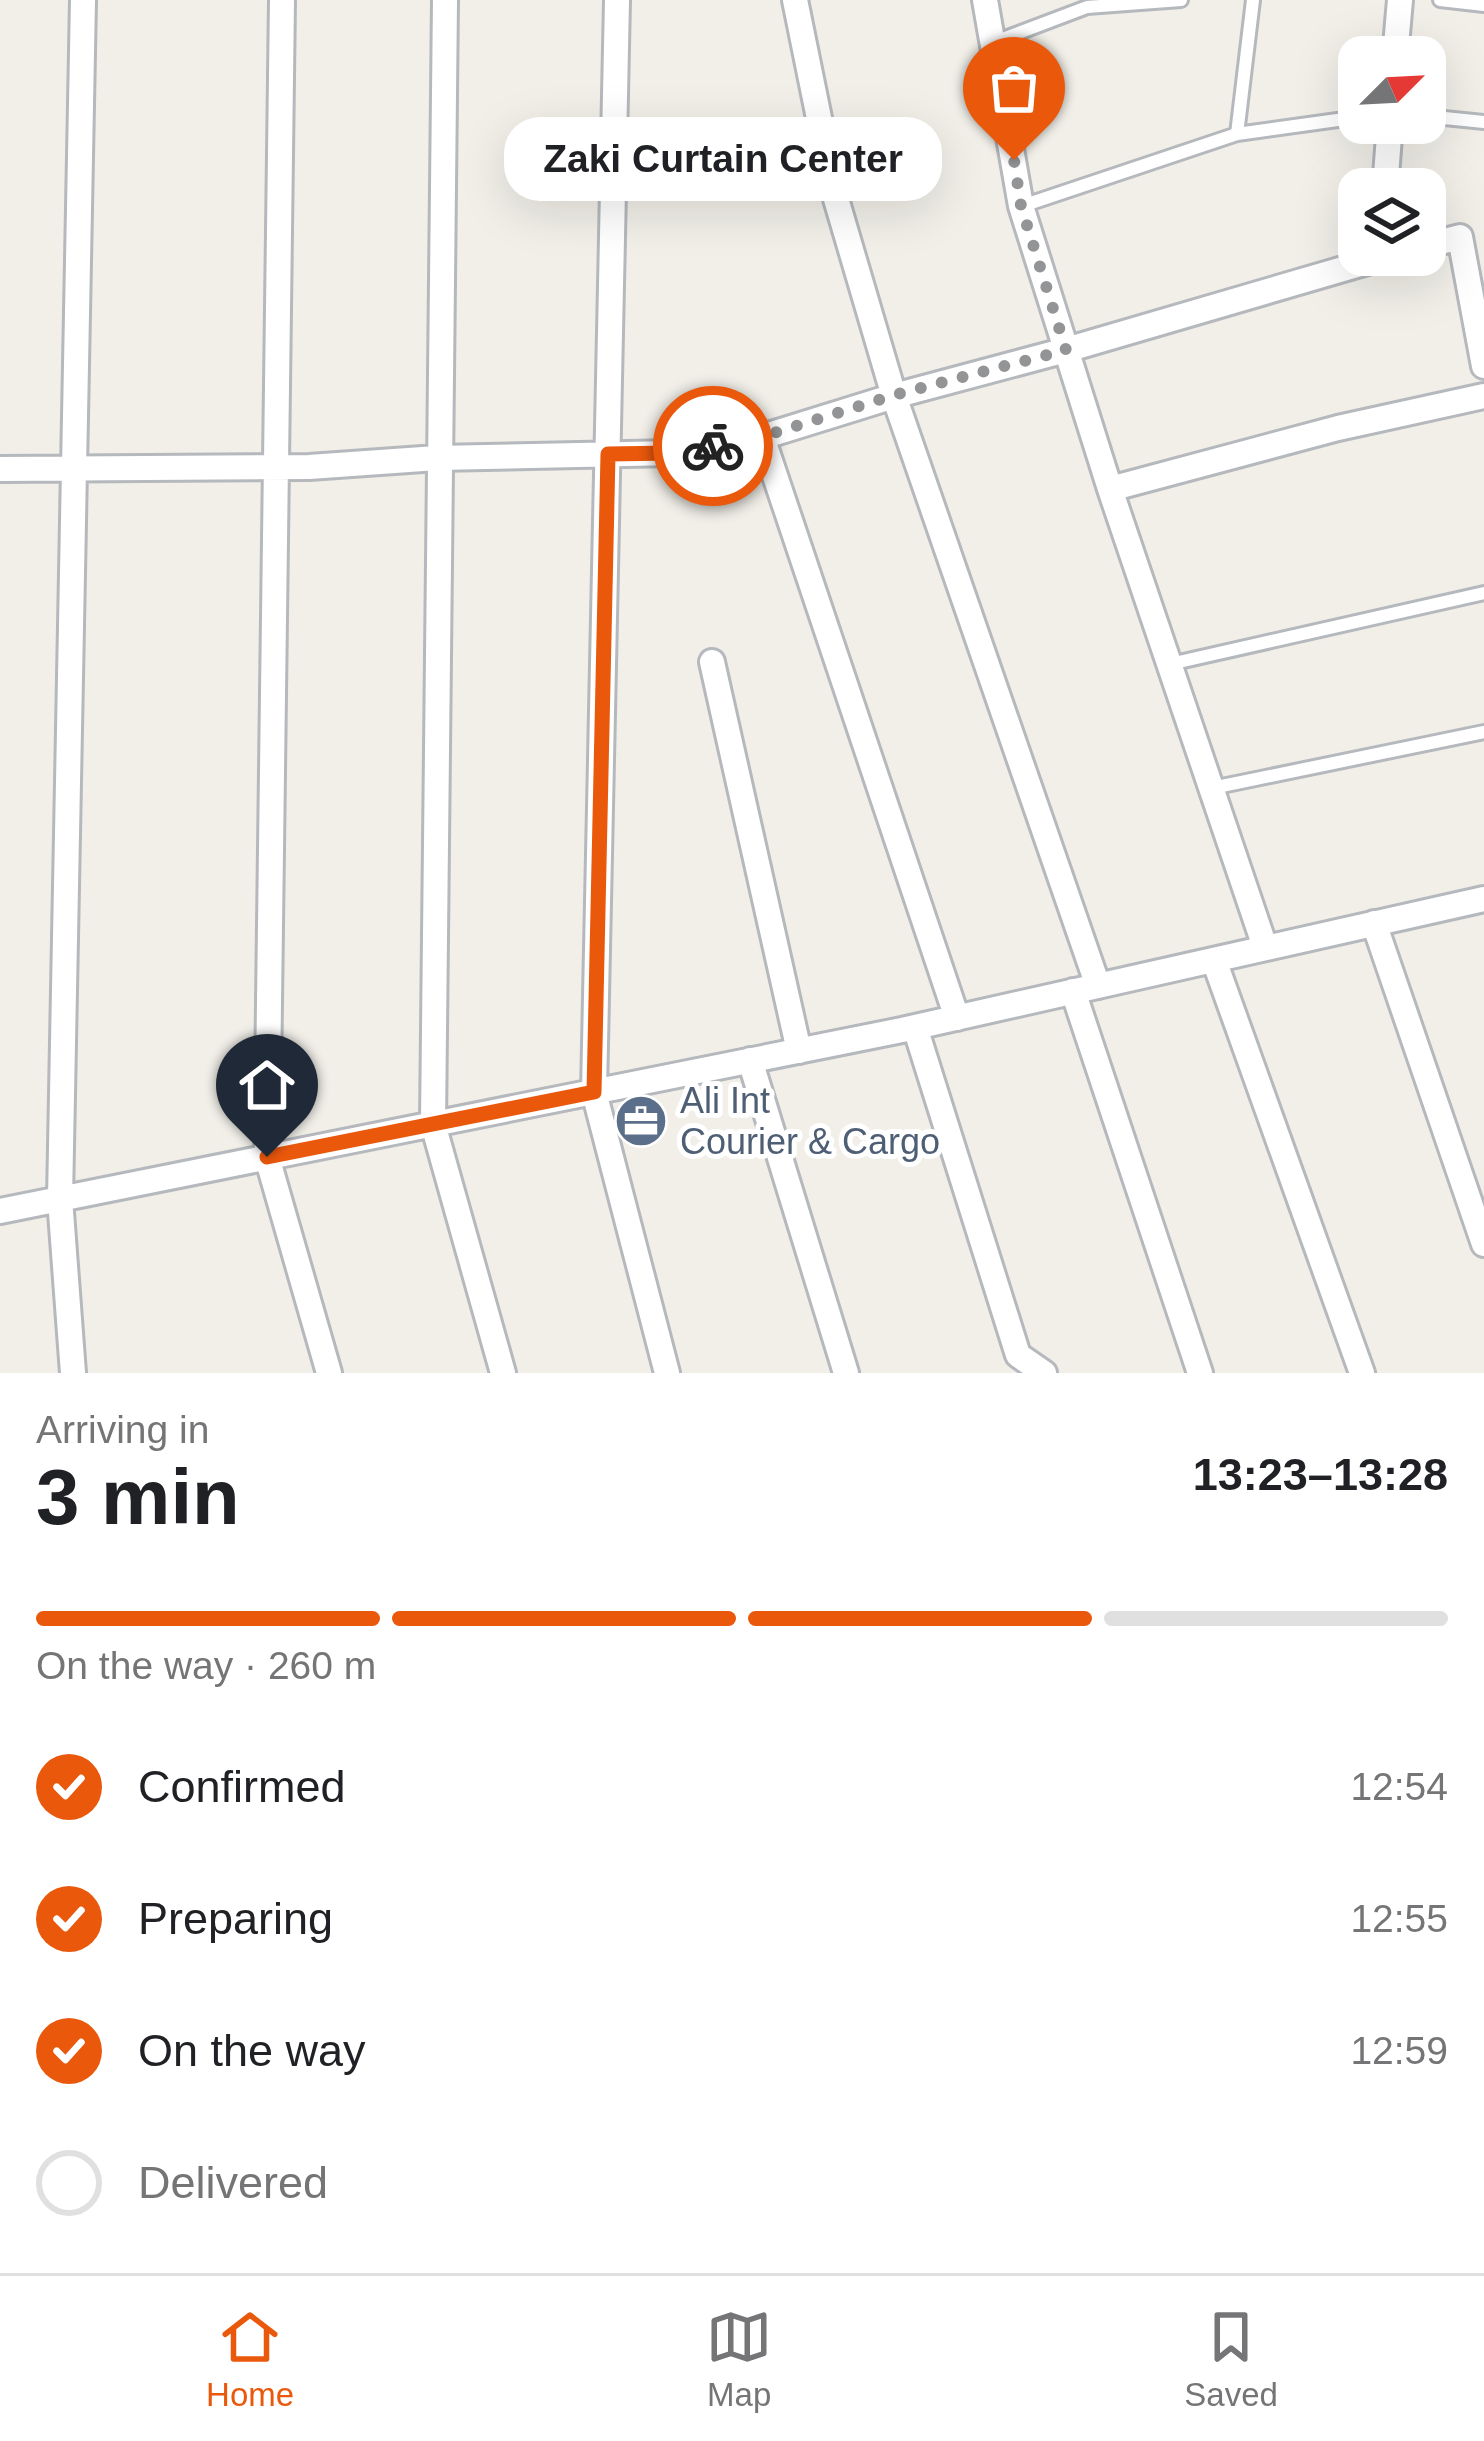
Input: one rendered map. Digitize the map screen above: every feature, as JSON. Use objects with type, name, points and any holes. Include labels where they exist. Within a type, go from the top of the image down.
[{"type":"street","points":[[73,1373],[60,1199],[82,0]]},
{"type":"street","points":[[282,0],[267,1157],[329,1373]]},
{"type":"street","points":[[445,0],[433,1124],[503,1373]]},
{"type":"street","points":[[617,0],[594,1092],[667,1373]]},
{"type":"street","points":[[795,0],[834,192],[894,395],[1085,988],[1200,1373]]},
{"type":"street","points":[[985,0],[1021,206],[1110,489],[1265,947]]},
{"type":"street","points":[[1397,36],[1400,0]]},
{"type":"street","points":[[1446,241],[1460,237],[1484,366]]},
{"type":"street","points":[[0,469],[275,467],[673,453],[761,437],[1338,270]]},
{"type":"street","points":[[1110,489],[1338,428],[1484,396]]},
{"type":"street","points":[[761,437],[957,1018]]},
{"type":"street","points":[[712,662],[799,1051]]},
{"type":"street","points":[[0,1211],[915,1027],[1484,899]]},
{"type":"street","points":[[1374,923],[1484,1244]]},
{"type":"street","points":[[1214,960],[1362,1373]]},
{"type":"street","points":[[915,1027],[1018,1355],[1044,1373]]},
{"type":"street","points":[[750,1060],[846,1373]]},
{"type":"lane","points":[[992,43],[1087,7],[1180,0]]},
{"type":"lane","points":[[1237,134],[1253,0]]},
{"type":"lane","points":[[1440,0],[1484,4]]},
{"type":"lane","points":[[1446,118],[1484,122]]},
{"type":"lane","points":[[1021,206],[1237,134],[1338,120]]},
{"type":"lane","points":[[1170,664],[1484,593]]},
{"type":"lane","points":[[1212,788],[1484,732]]},
{"type":"way so far","points":[[713,446],[761,437],[894,395],[1066,350],[1021,206],[1014,160]]},
{"type":"place","name":"Zaki Curtain Center","points":[[1014,160]]},
{"type":"place","name":"Ali Int Courier & Cargo","points":[[641,1121]]},
{"type":"route","points":[[267,1157],[594,1092],[608,454],[673,453],[713,446]]}]
